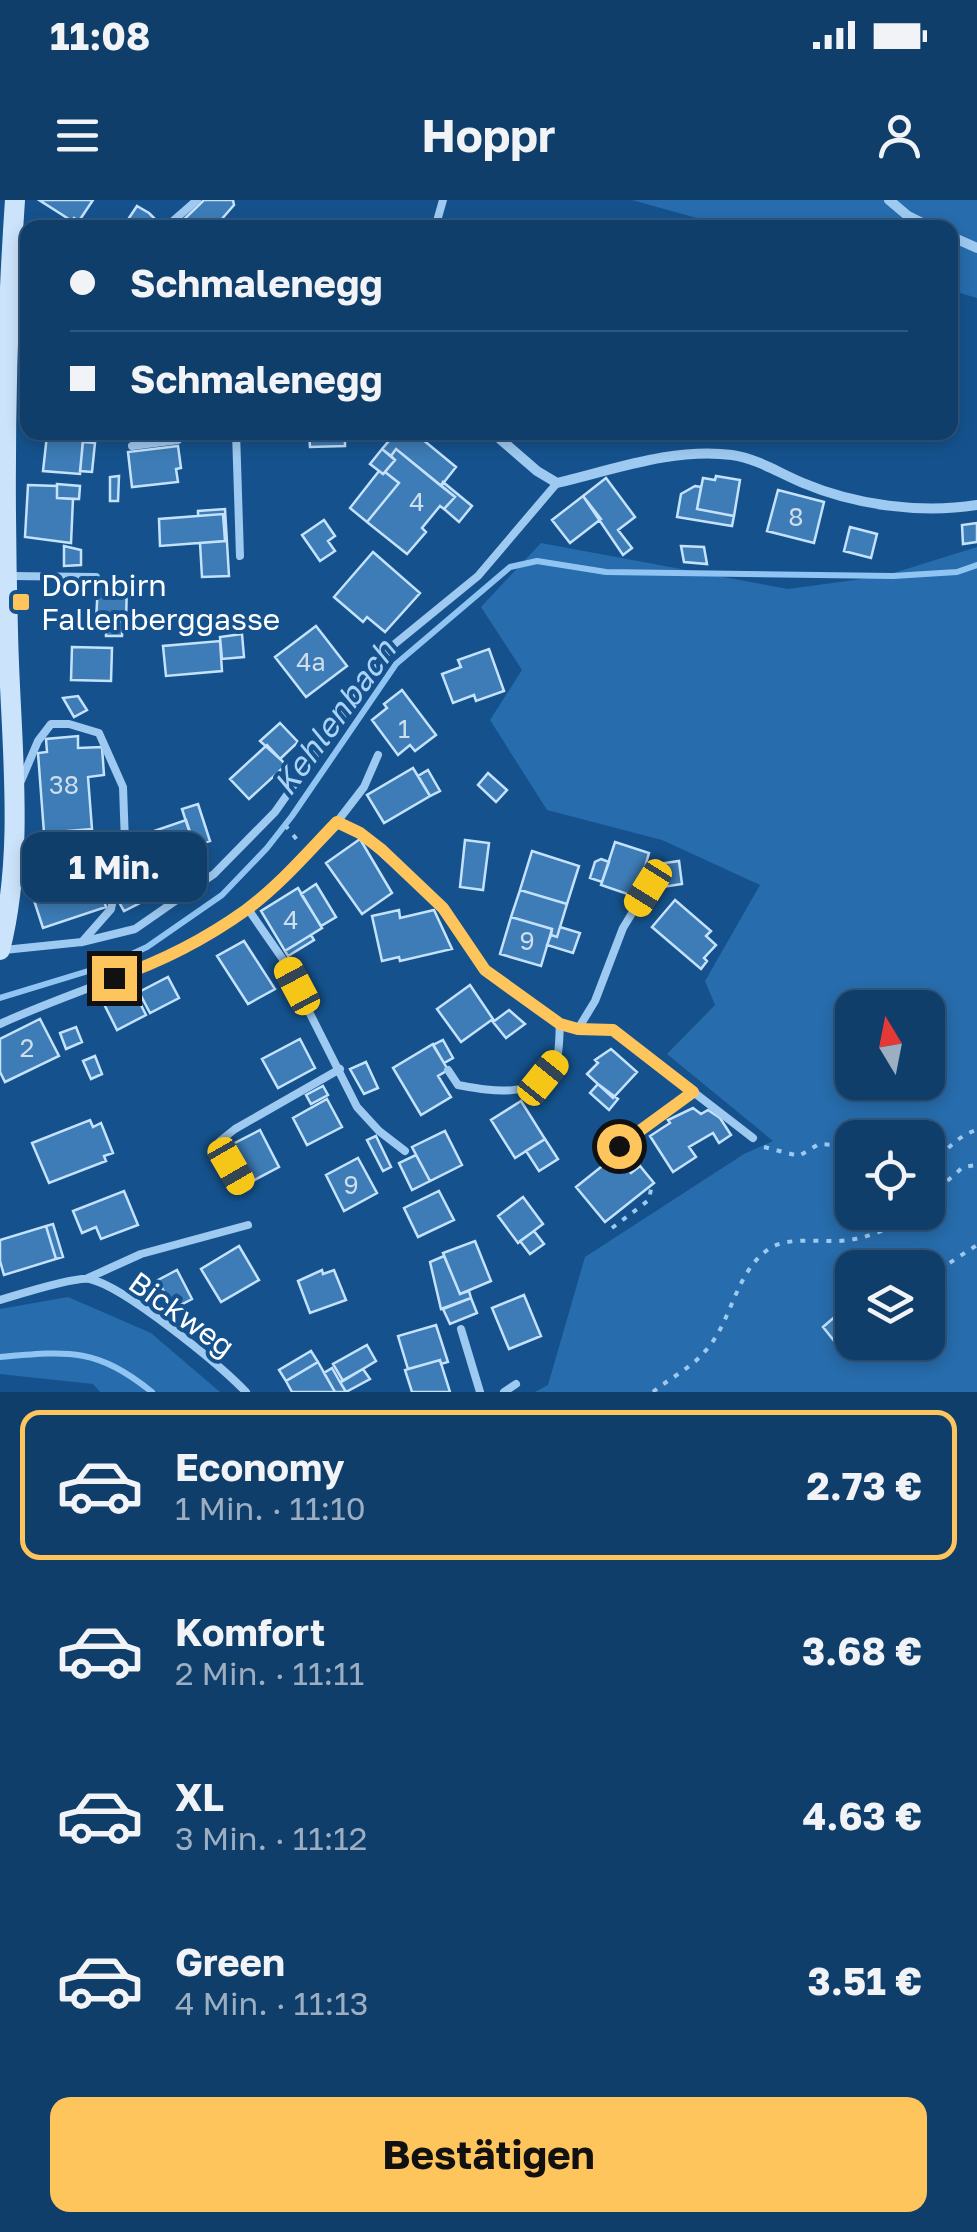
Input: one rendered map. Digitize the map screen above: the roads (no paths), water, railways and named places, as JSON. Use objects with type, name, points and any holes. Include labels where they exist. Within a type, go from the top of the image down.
[{"type":"street","points":[[889,200],[916,220]]},
{"type":"street","points":[[0,950],[7,922],[14,850],[4,410],[8,316],[20,233]]},
{"type":"street","points":[[501,440],[557,483],[690,454],[732,455],[849,499],[927,508],[977,505]]},
{"type":"lane","points":[[173,220],[197,200]]},
{"type":"lane","points":[[132,446],[178,440]]},
{"type":"lane","points":[[236,440],[240,556]]},
{"type":"lane","points":[[0,950],[82,942],[135,928],[214,874],[276,812],[391,646],[478,576],[557,483]]},
{"type":"lane","points":[[6,576],[96,578]]},
{"type":"lane","points":[[13,796],[38,741],[51,724],[68,724],[99,734],[122,787],[125,844],[111,909],[82,942]]},
{"type":"lane","points":[[0,1024],[42,1004],[139,970],[248,909],[337,822],[364,787],[378,756]]},
{"type":"lane","points":[[337,822],[382,850],[443,908],[485,970],[560,1024],[613,1030],[753,1138]]},
{"type":"lane","points":[[578,1029],[595,1000],[623,928],[648,888]]},
{"type":"lane","points":[[248,909],[282,958],[357,1107],[405,1151]]},
{"type":"lane","points":[[448,1070],[458,1085],[499,1092],[523,1088],[543,1078],[557,1062],[560,1024]]},
{"type":"lane","points":[[241,1184],[220,1148],[220,1141],[340,1069]]},
{"type":"lane","points":[[619,1146],[693,1092]]},
{"type":"lane","name":"Bickweg","points":[[0,1300],[88,1278],[141,1254],[248,1225]]},
{"type":"lane","name":"Bickweg","points":[[88,1278],[122,1294],[188,1341],[246,1392]]},
{"type":"lane","points":[[460,1329],[480,1392]]},
{"type":"lane","points":[[504,1392],[516,1384]]},
{"type":"waterway","name":"Kehlenbach","points":[[0,998],[108,965],[147,947],[222,895],[292,816],[396,664],[510,567],[537,561],[606,572],[893,576],[957,572],[977,565]]},
{"type":"waterway","points":[[0,1357],[80,1355],[114,1367],[152,1392]]},
{"type":"place","name":"Dornbirn Fallenberggasse","points":[[21,602]]}]
